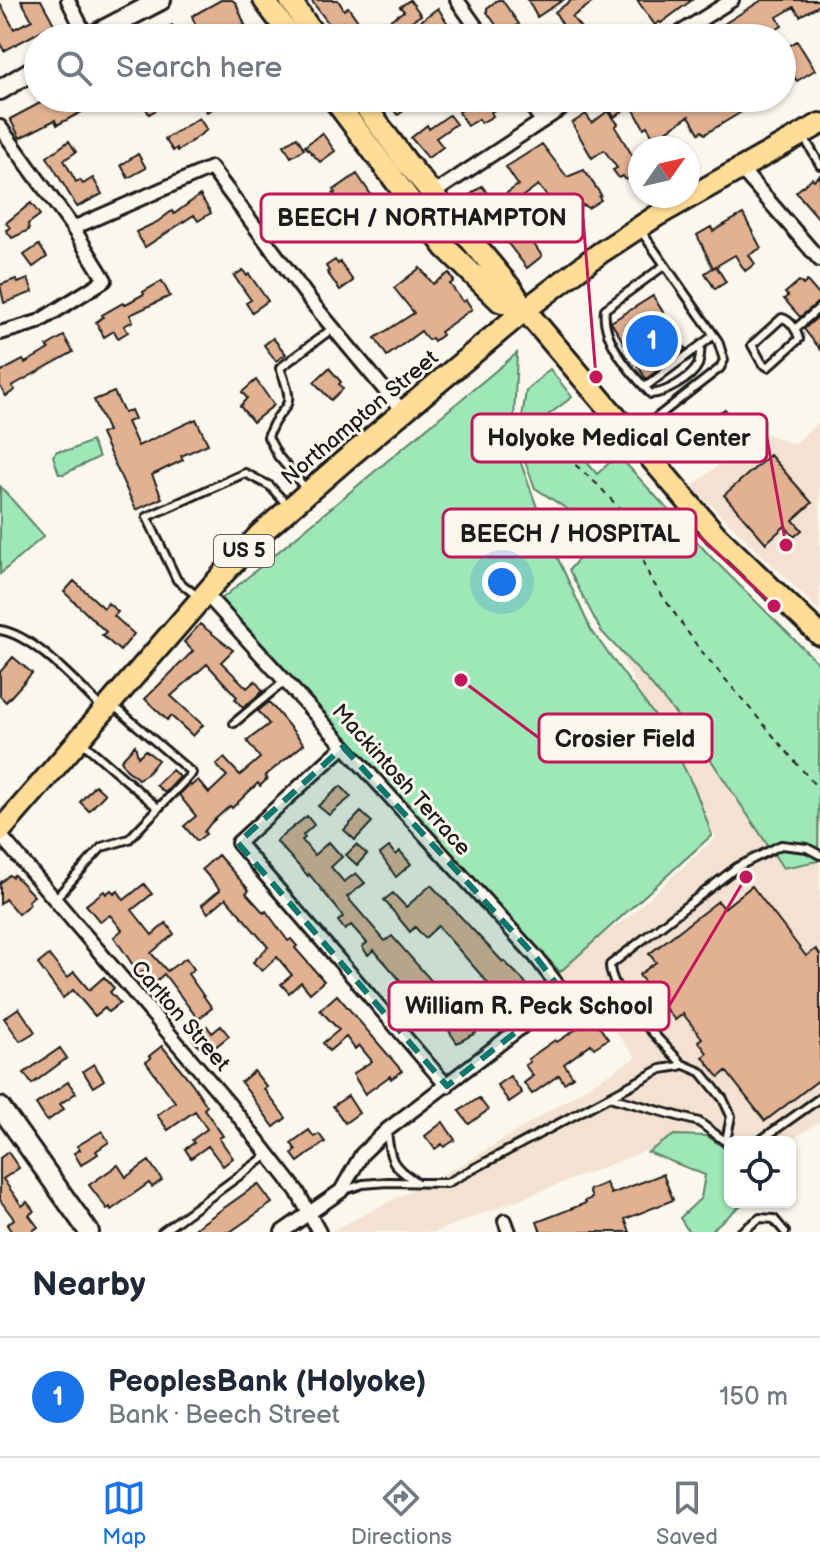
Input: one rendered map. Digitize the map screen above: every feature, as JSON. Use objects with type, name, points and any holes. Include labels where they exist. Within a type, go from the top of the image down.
[{"type":"main road","points":[[115,24],[161,0]]},
{"type":"main road","points":[[264,0],[282,24]]},
{"type":"main road","points":[[290,0],[306,24]]},
{"type":"main road","points":[[0,90],[24,75]]},
{"type":"main road","points":[[345,112],[422,200]]},
{"type":"main road","points":[[368,112],[422,200],[445,247],[500,301],[525,310],[716,535],[817,626]]},
{"type":"main road","name":"Northampton Street","points":[[0,833],[260,534],[525,310],[600,253],[811,129]]},
{"type":"main road","points":[[2,1116],[89,1232]]},
{"type":"street","points":[[68,0],[81,24]]},
{"type":"street","points":[[694,24],[732,0]]},
{"type":"street","points":[[461,1],[475,24]]},
{"type":"street","points":[[536,112],[542,121]]},
{"type":"street","points":[[422,200],[556,112]]},
{"type":"street","points":[[0,127],[73,228],[105,280],[38,322],[0,333]]},
{"type":"street","points":[[73,228],[211,168],[333,328],[404,413]]},
{"type":"street","points":[[741,169],[820,260]]},
{"type":"street","name":"Mackintosh Terrace","points":[[203,596],[285,681],[536,957],[558,986],[558,997],[447,1086]]},
{"type":"street","points":[[282,1232],[341,1191],[362,1154],[387,1130],[447,1086],[238,843],[343,747]]},
{"type":"street","name":"Carlton Street","points":[[0,833],[269,1154],[297,1191],[319,1232]]},
{"type":"lane","points":[[811,129],[820,165]]},
{"type":"lane","points":[[632,436],[720,368],[724,360],[723,350],[714,335],[639,228]]},
{"type":"lane","points":[[665,265],[605,309],[603,322],[612,343],[651,394],[662,393],[687,376],[699,364],[701,345]]},
{"type":"lane","points":[[795,329],[820,307]]},
{"type":"lane","points":[[782,318],[787,319],[795,329],[798,342],[770,367],[766,367],[752,345],[782,318]]},
{"type":"lane","points":[[309,493],[278,456],[268,437],[270,428],[286,410],[289,400],[280,368],[333,328]]},
{"type":"lane","points":[[645,387],[714,335]]},
{"type":"lane","points":[[203,596],[177,580],[147,517],[245,473],[270,486],[290,508]]},
{"type":"lane","points":[[0,630],[14,632],[192,773],[129,839],[102,847],[55,899]]},
{"type":"lane","points":[[234,723],[285,681]]},
{"type":"lane","points":[[80,740],[158,808]]},
{"type":"lane","points":[[729,1136],[731,1116],[723,1099],[701,1072],[682,1064],[619,992],[610,977],[610,965],[737,867],[781,845],[807,848],[820,855]]},
{"type":"lane","points":[[341,1191],[363,1184],[447,1183],[661,1069],[682,1064]]},
{"type":"lane","points":[[611,1098],[699,1122],[724,1140]]},
{"type":"lane","points":[[767,1136],[820,1099]]},
{"type":"lane","points":[[387,1130],[390,1158],[400,1172],[418,1183]]},
{"type":"lane","points":[[162,1232],[269,1154]]},
{"type":"lane","points":[[741,1232],[760,1218],[774,1219],[785,1232]]},
{"type":"path","points":[[554,436],[570,460],[628,518],[650,578],[698,647],[820,791]]},
{"type":"highlighted area","points":[[343,747],[536,957],[558,986],[558,999],[447,1086],[238,843]]},
{"type":"shaded area","points":[[820,421],[820,611],[692,487],[759,431],[794,444]]},
{"type":"shaded area","points":[[598,613],[820,674],[820,1121],[796,1137],[724,1136],[724,1149],[707,1127],[435,1232],[330,1232],[465,1163],[636,1057],[586,996],[552,972],[628,917],[716,837]]},
{"type":"green space","points":[[517,353],[513,441],[547,535],[591,630],[666,731],[696,792],[712,835],[560,972],[219,601]]},
{"type":"green space","points":[[550,369],[572,397],[547,416],[597,474],[618,455],[711,557],[820,665],[818,861],[783,868],[699,742],[601,631],[569,570],[586,550],[576,515],[535,488],[518,443],[526,391]]},
{"type":"green space","points":[[91,441],[99,457],[59,474],[53,456],[57,451],[71,450]]},
{"type":"green space","points":[[0,486],[44,536],[0,574]]},
{"type":"green space","points":[[674,1135],[707,1136],[724,1148],[724,1208],[738,1208],[709,1232],[689,1232],[680,1218],[701,1198],[705,1175],[648,1152]]},
{"type":"building","points":[[21,0],[41,0],[54,24],[24,24],[32,20]]},
{"type":"building","points":[[221,0],[232,0],[245,24],[195,24],[192,16]]},
{"type":"building","points":[[311,0],[338,0],[344,10],[348,7],[360,24],[329,24]]},
{"type":"building","points":[[410,0],[421,15],[407,24],[392,24],[390,20],[404,11],[400,7]]},
{"type":"building","points":[[502,0],[519,24],[495,24],[487,8]]},
{"type":"building","points":[[528,0],[563,0],[537,17]]},
{"type":"building","points":[[572,0],[596,0],[572,17],[578,24],[562,24],[555,12]]},
{"type":"building","points":[[637,0],[692,0],[661,23],[654,24]]},
{"type":"building","points":[[762,0],[820,0],[820,5],[800,16],[794,7],[777,17],[781,24],[724,24]]},
{"type":"building","points":[[0,3],[14,29],[24,24],[24,40],[4,51],[0,43]]},
{"type":"building","points":[[438,8],[448,24],[419,24]]},
{"type":"building","points":[[796,42],[815,70],[797,81],[796,80]]},
{"type":"building","points":[[24,112],[82,112],[57,125],[55,120],[20,138],[10,119]]},
{"type":"building","points":[[459,112],[491,112],[493,116],[481,123],[479,119],[467,126]]},
{"type":"building","points":[[609,112],[618,124],[615,127],[628,148],[626,180],[623,176],[619,178],[613,170],[617,168],[604,150],[592,158],[572,123],[586,114],[592,123]]},
{"type":"building","points":[[635,112],[741,112],[705,134],[702,131],[699,133],[689,116],[660,135],[653,136],[647,126],[644,128]]},
{"type":"building","points":[[449,115],[456,124],[436,138],[443,147],[428,158],[411,138],[427,125],[429,129]]},
{"type":"building","points":[[199,118],[207,130],[178,151],[177,148],[173,151],[165,139]]},
{"type":"building","points":[[322,133],[335,151],[320,162],[305,146]]},
{"type":"building","points":[[297,137],[304,149],[291,157],[284,145]]},
{"type":"building","points":[[69,141],[76,152],[64,160],[76,182],[80,180],[83,184],[93,178],[102,194],[77,207],[47,157]]},
{"type":"building","points":[[542,144],[567,177],[584,170],[601,195],[601,200],[588,208],[583,205],[566,218],[571,225],[559,234],[542,217],[545,216],[540,209],[551,201],[538,185],[523,196],[525,199],[510,209],[542,256],[527,268],[506,241],[513,235],[496,211],[485,219],[470,200],[470,195],[482,186],[494,202],[518,185],[506,167]]},
{"type":"building","points":[[138,154],[146,168],[128,178],[121,165]]},
{"type":"building","points":[[357,174],[382,216],[369,225],[352,207],[345,212],[333,194],[334,190]]},
{"type":"building","points":[[820,175],[820,220],[796,192]]},
{"type":"building","points":[[200,195],[211,213],[198,221],[194,215],[145,247],[136,232],[172,211],[174,214]]},
{"type":"building","points":[[31,203],[40,215],[28,224],[29,230],[12,238],[6,230],[10,228],[6,223]]},
{"type":"building","points":[[743,214],[761,248],[749,255],[755,264],[745,271],[735,255],[713,268],[697,235],[711,227],[713,231]]},
{"type":"building","points":[[39,245],[47,257],[33,267],[24,255]]},
{"type":"building","points":[[335,260],[338,264],[340,262],[353,281],[340,290],[326,266]]},
{"type":"building","points":[[716,266],[726,282],[715,289],[705,273]]},
{"type":"building","points":[[420,268],[433,284],[449,273],[454,281],[450,284],[472,309],[440,332],[442,335],[434,341],[432,338],[428,340],[421,331],[387,356],[375,338],[414,313],[394,288]]},
{"type":"building","points":[[243,270],[268,301],[252,312],[246,303],[251,300],[234,276]]},
{"type":"building","points":[[16,279],[18,283],[28,279],[33,292],[4,303],[0,285]]},
{"type":"building","points":[[162,281],[170,296],[130,315],[133,321],[124,326],[128,332],[118,338],[114,331],[104,337],[96,322],[102,315],[144,294]]},
{"type":"building","points":[[799,281],[803,285],[807,281],[820,296],[820,301],[800,317],[784,299],[788,296],[785,293]]},
{"type":"building","points":[[653,296],[686,349],[646,379],[611,322]]},
{"type":"building","points":[[820,315],[820,349],[804,329]]},
{"type":"building","points":[[64,336],[73,352],[12,386],[15,390],[6,396],[0,386],[0,372],[23,360],[25,363]]},
{"type":"building","points":[[273,338],[286,354],[276,361],[264,345]]},
{"type":"building","points":[[329,368],[343,389],[331,400],[314,382]]},
{"type":"building","points":[[256,380],[274,405],[253,422],[240,406],[247,398],[242,392]]},
{"type":"building","points":[[114,392],[124,413],[131,410],[135,419],[127,422],[138,446],[196,419],[208,444],[181,456],[183,460],[152,475],[162,498],[136,510],[101,434],[108,431],[94,400]]},
{"type":"building","points":[[725,409],[735,429],[711,446],[699,429],[708,422],[706,419]]},
{"type":"building","points":[[770,455],[812,503],[793,520],[802,530],[794,537],[785,526],[766,543],[724,495]]},
{"type":"building","points":[[74,581],[104,608],[108,603],[118,612],[114,616],[134,634],[120,651],[102,635],[106,632],[64,592]]},
{"type":"building","points":[[200,624],[233,650],[221,662],[247,688],[255,681],[263,691],[243,708],[207,664],[171,696],[203,725],[193,736],[171,716],[167,720],[145,699],[193,651],[184,642]]},
{"type":"building","points":[[13,657],[32,673],[6,702],[0,696],[0,672]]},
{"type":"building","points":[[269,702],[304,744],[265,776],[267,779],[260,786],[258,783],[211,823],[204,832],[206,834],[197,841],[184,826],[196,816],[179,795],[198,780],[209,793],[227,776],[216,765],[224,758],[240,775],[260,758],[247,741],[269,724],[258,711]]},
{"type":"building","points":[[135,745],[138,757],[145,750],[158,760],[147,774],[138,779],[121,760]]},
{"type":"building","points":[[172,770],[180,777],[165,793],[156,785]]},
{"type":"building","points":[[95,785],[105,794],[89,811],[80,802]]},
{"type":"building","points":[[341,786],[351,797],[329,815],[318,806]]},
{"type":"building","points":[[361,812],[372,822],[355,840],[344,830]]},
{"type":"building","points":[[307,816],[314,825],[302,840],[314,855],[329,842],[342,857],[331,867],[344,882],[356,873],[365,883],[347,897],[385,941],[392,936],[436,986],[431,990],[436,996],[427,1004],[422,999],[419,1002],[374,950],[368,955],[362,947],[367,943],[351,925],[345,930],[338,921],[343,917],[340,912],[309,874],[276,841]]},
{"type":"building","points":[[356,845],[367,854],[357,865],[346,855]]},
{"type":"building","points":[[389,847],[396,855],[400,851],[411,864],[396,877],[380,854]]},
{"type":"building","points":[[218,855],[249,890],[246,893],[264,913],[266,911],[288,941],[291,939],[297,946],[295,948],[324,981],[310,993],[301,982],[289,993],[281,984],[292,975],[277,957],[262,971],[253,962],[268,947],[226,898],[208,913],[202,905],[220,890],[202,869]]},
{"type":"building","points":[[9,875],[14,875],[34,896],[18,914],[5,899],[0,904],[0,883]]},
{"type":"building","points":[[144,884],[152,894],[132,910],[152,935],[166,923],[174,934],[151,953],[167,971],[186,958],[194,969],[188,974],[212,1008],[198,1019],[164,974],[154,983],[144,971],[139,974],[114,937],[122,930],[110,915],[100,922],[86,905],[104,891],[106,894],[111,890],[114,894],[118,891],[124,900]]},
{"type":"building","points":[[431,885],[534,995],[509,1014],[500,1002],[503,1000],[438,926],[425,938],[415,927],[410,932],[384,900],[393,893],[406,907]]},
{"type":"building","points":[[752,886],[806,956],[816,949],[820,955],[820,1079],[765,1121],[726,1071],[719,1077],[703,1057],[707,1053],[698,1041],[702,1038],[683,1014],[675,1020],[639,975],[656,962],[649,954],[718,901],[724,908]]},
{"type":"building","points":[[49,955],[67,978],[74,972],[89,990],[104,977],[114,988],[110,992],[120,1003],[108,1012],[105,1008],[95,1016],[73,990],[63,998],[38,964]]},
{"type":"building","points":[[337,995],[402,1071],[365,1094],[353,1074],[372,1061],[359,1045],[355,1049],[346,1037],[329,1051],[323,1043],[339,1030],[320,1010]]},
{"type":"building","points":[[19,1008],[35,1032],[20,1041],[4,1018]]},
{"type":"building","points":[[593,1018],[608,1039],[594,1048],[591,1044],[564,1064],[573,1077],[564,1083],[559,1075],[532,1094],[524,1083],[533,1076],[525,1065],[530,1062],[528,1059]]},
{"type":"building","points":[[466,1019],[476,1033],[457,1043],[449,1031]]},
{"type":"building","points":[[207,1026],[212,1033],[221,1026],[229,1036],[210,1051],[204,1043],[199,1047],[192,1038]]},
{"type":"building","points":[[162,1046],[192,1083],[207,1106],[204,1109],[223,1136],[219,1138],[233,1158],[223,1166],[208,1146],[191,1158],[185,1149],[207,1129],[195,1111],[168,1130],[157,1115],[175,1102],[146,1062]]},
{"type":"building","points":[[60,1048],[67,1058],[32,1084],[24,1073]]},
{"type":"building","points":[[94,1064],[104,1080],[93,1087],[83,1071]]},
{"type":"building","points":[[254,1071],[286,1118],[274,1127],[241,1082]]},
{"type":"building","points":[[510,1076],[522,1093],[509,1102],[497,1085]]},
{"type":"building","points":[[68,1082],[76,1093],[60,1104],[64,1109],[47,1121],[36,1104]]},
{"type":"building","points":[[348,1096],[359,1113],[345,1123],[333,1106]]},
{"type":"building","points":[[479,1098],[488,1110],[469,1124],[459,1111]]},
{"type":"building","points":[[443,1122],[455,1140],[435,1149],[425,1136]]},
{"type":"building","points":[[309,1130],[314,1137],[319,1134],[325,1142],[298,1162],[292,1154],[296,1150],[291,1143]]},
{"type":"building","points":[[102,1131],[109,1142],[81,1165],[74,1153],[80,1150],[77,1146]]},
{"type":"building","points":[[8,1152],[19,1168],[3,1179],[22,1206],[27,1202],[34,1211],[29,1215],[38,1227],[31,1232],[12,1232],[7,1225],[14,1219],[0,1200],[0,1158]]},
{"type":"building","points":[[149,1161],[162,1180],[152,1187],[149,1183],[111,1210],[89,1185],[118,1165],[126,1177]]},
{"type":"building","points":[[663,1174],[673,1200],[625,1219],[630,1232],[541,1232],[537,1222],[586,1203],[592,1198],[589,1190],[606,1183],[611,1194]]},
{"type":"building","points":[[258,1184],[272,1203],[230,1232],[190,1232]]},
{"type":"place","name":"PeoplesBank (Holyoke)","points":[[652,341]]},
{"type":"place","name":"BEECH / NORTHAMPTON","points":[[596,377]]},
{"type":"place","name":"Holyoke Medical Center","points":[[786,545]]},
{"type":"place","name":"BEECH / HOSPITAL","points":[[774,606]]},
{"type":"place","name":"Crosier Field","points":[[461,680]]},
{"type":"place","name":"William R. Peck School","points":[[746,877]]}]
